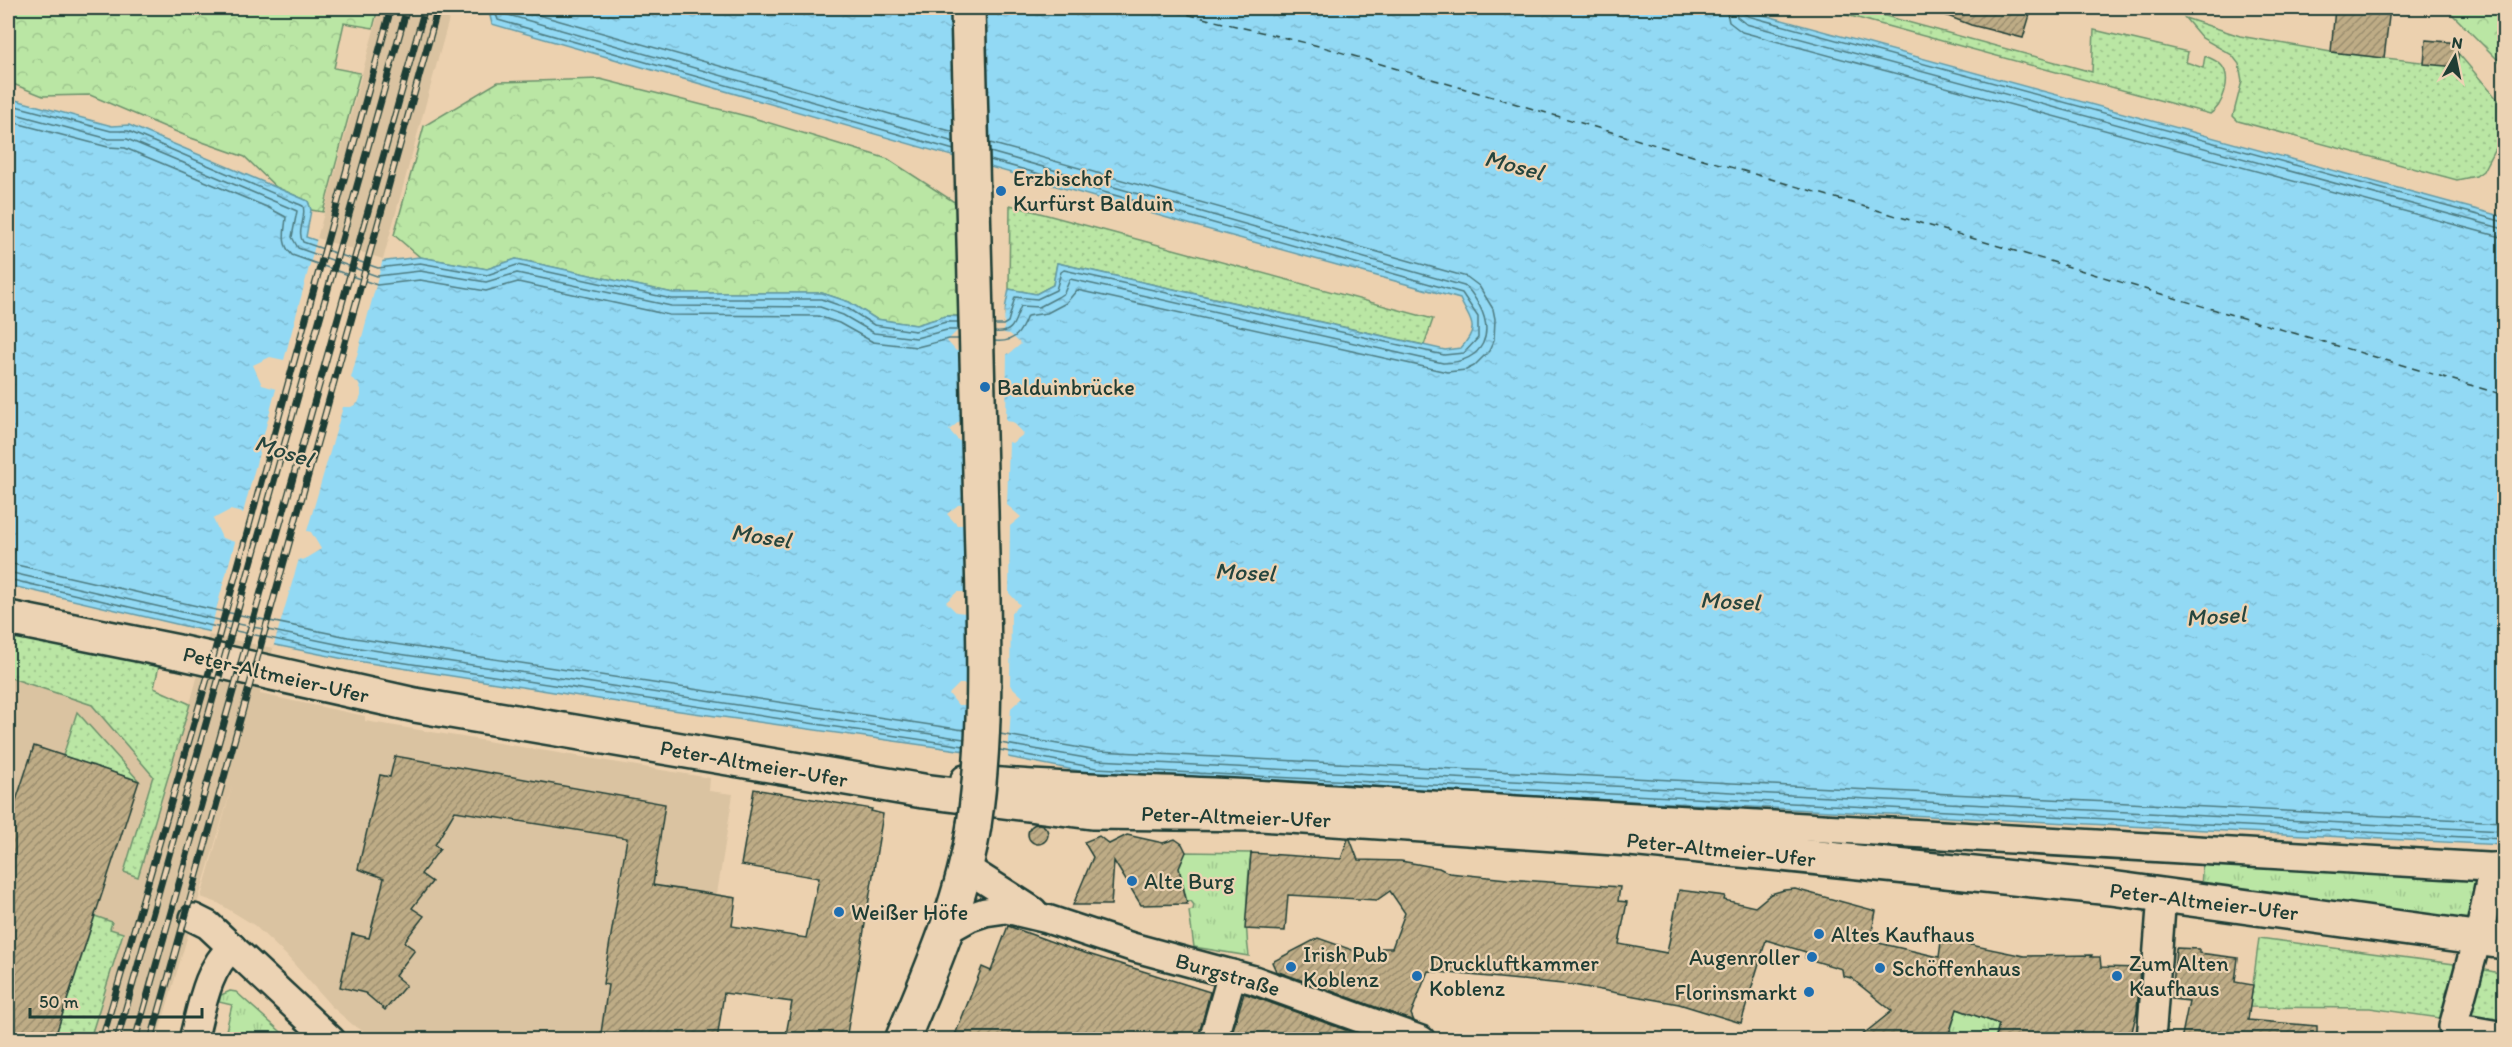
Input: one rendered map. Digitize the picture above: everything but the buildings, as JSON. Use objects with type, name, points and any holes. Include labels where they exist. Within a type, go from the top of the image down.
[{"type":"street","points":[[902,1040],[945,931],[966,868],[982,770],[983,604],[968,8]]},
{"type":"street","name":"Peter-Altmeier-Ufer","points":[[8,618],[178,652],[415,705],[923,791],[1092,812],[1261,814],[1630,840],[2162,895],[2490,939],[2499,867],[1917,836],[1704,820],[1565,814],[1211,792],[1105,789],[965,779]]},
{"type":"street","name":"Burgstraße","points":[[966,868],[1047,919]]},
{"type":"street","points":[[2151,1040],[2162,895]]},
{"type":"street","name":"Burgstraße","points":[[945,931],[970,917],[1006,909],[1047,919],[1132,947],[1299,995],[1412,1038]]},
{"type":"street","points":[[194,918],[208,925],[331,1040]]},
{"type":"street","points":[[2490,939],[2453,1027],[2505,1036]]},
{"type":"street","points":[[193,1040],[208,981],[218,962],[232,947]]},
{"type":"street","points":[[1213,1040],[1232,974]]},
{"type":"shaded area","points":[[380,8],[452,8],[344,402],[260,694],[365,716],[365,721],[710,778],[709,791],[733,794],[717,894],[736,898],[715,1026],[605,1008],[600,1039],[377,1039],[353,1025],[331,1006],[286,955],[254,925],[218,903],[201,897],[233,783],[157,1039],[8,1040],[8,629],[160,661],[154,688],[190,704]]},
{"type":"green space","points":[[8,8],[378,8],[373,28],[344,23],[334,68],[360,73],[323,212],[311,210],[308,201],[276,187],[245,157],[191,138],[90,95],[43,96],[8,82]]},
{"type":"green space","points":[[1821,8],[1856,8],[2092,72],[2094,30],[2188,52],[2186,62],[2203,68],[2205,56],[2212,59],[2225,71],[2225,92],[2219,105],[2210,114]]},
{"type":"green space","points":[[2446,8],[2504,8],[2504,66]]},
{"type":"green space","points":[[2185,18],[2240,36],[2331,52],[2457,66],[2458,53],[2504,107],[2504,136],[2483,171],[2476,176],[2457,180],[2238,121],[2233,116],[2242,81],[2239,64],[2232,55],[2202,38]]},
{"type":"green space","points":[[600,79],[750,117],[888,159],[962,207],[965,316],[946,316],[916,325],[876,319],[849,302],[822,293],[673,293],[516,259],[487,269],[420,257],[394,235],[424,126],[498,82]]},
{"type":"green space","points":[[1010,205],[1433,319],[1424,345],[1057,263],[1053,285],[1036,294],[1009,289]]},
{"type":"green space","points":[[8,629],[160,661],[154,688],[190,704],[138,877],[124,872],[153,776],[92,705],[8,677]]},
{"type":"green space","points":[[77,712],[139,781],[63,756]]},
{"type":"green space","points":[[1185,852],[1251,853],[1247,904],[1249,956],[1194,947],[1189,911],[1193,910],[1194,905],[1191,901],[1187,902],[1179,868]]},
{"type":"green space","points":[[2203,859],[2504,874],[2504,930],[2201,886]]},
{"type":"green space","points":[[95,916],[112,922],[110,929],[123,933],[90,1039],[54,1040]]},
{"type":"green space","points":[[2259,938],[2454,964],[2456,970],[2447,1012],[2440,1018],[2370,1008],[2250,1007]]},
{"type":"green space","points":[[2476,968],[2499,973],[2504,970],[2504,1027],[2480,1022],[2470,1014],[2469,1001]]},
{"type":"green space","points":[[230,991],[236,992],[289,1039],[224,1039],[232,1005],[219,1002],[221,995]]},
{"type":"green space","points":[[1957,1009],[1999,1024],[1995,1039],[1948,1040]]},
{"type":"water","name":"Mosel","points":[[488,8],[1738,8],[2504,217],[2504,845],[1095,774],[1008,757],[637,705],[344,659],[202,630],[8,585],[8,98],[112,126],[129,125],[308,201],[311,210],[306,237],[378,262],[420,257],[487,269],[516,259],[673,293],[822,293],[849,302],[876,319],[916,325],[946,316],[1003,319],[1009,289],[1036,294],[1053,285],[1057,263],[1445,350],[1461,348],[1471,334],[1472,324],[1460,299],[1185,223],[492,24]]},
{"type":"pier","points":[[317,238],[383,259],[351,378],[358,383],[361,396],[358,403],[351,407],[343,407],[307,531],[311,532],[321,549],[303,560],[299,559],[273,648],[209,635],[235,542],[222,538],[213,519],[230,510],[243,513],[276,389],[262,385],[253,365],[270,357],[284,360]]},
{"type":"pier","points":[[1005,295],[1004,333],[1010,334],[1021,344],[1009,354],[1007,353],[1006,421],[1013,422],[1024,434],[1012,443],[1009,442],[1007,505],[1021,517],[1010,526],[1009,593],[1020,605],[1011,613],[1010,685],[1023,697],[1011,708],[1008,757],[1013,762],[963,755],[968,753],[967,705],[958,705],[949,694],[959,684],[968,684],[966,613],[956,612],[946,602],[957,592],[968,592],[965,525],[957,525],[947,514],[958,505],[965,504],[963,441],[959,441],[949,430],[960,421],[964,421],[963,351],[956,351],[947,341],[957,331],[961,332],[961,313],[1000,316]]},
{"type":"ferry route","points":[[1161,8],[1323,47],[2504,395]]},
{"type":"railway","points":[[102,1040],[209,672],[391,8]]},
{"type":"railway","points":[[117,1040],[407,8]]},
{"type":"railway","points":[[135,1040],[425,8]]},
{"type":"railway","points":[[151,1040],[438,8]]},
{"type":"place","name":"Erzbischof Kurfürst Balduin","points":[[1001,191]]},
{"type":"place","name":"Balduinbrücke","points":[[985,387]]},
{"type":"place","name":"Alte Burg","points":[[1132,881]]},
{"type":"place","name":"Weißer Höfe","points":[[839,912]]},
{"type":"place","name":"Altes Kaufhaus","points":[[1819,934]]},
{"type":"place","name":"Augenroller","points":[[1812,957]]},
{"type":"place","name":"Irish Pub Koblenz","points":[[1291,967]]},
{"type":"place","name":"Schöffenhaus","points":[[1880,968]]},
{"type":"place","name":"Druckluftkammer Koblenz","points":[[1417,976]]},
{"type":"place","name":"Zum Alten Kaufhaus","points":[[2117,976]]},
{"type":"place","name":"Florinsmarkt","points":[[1809,992]]}]
